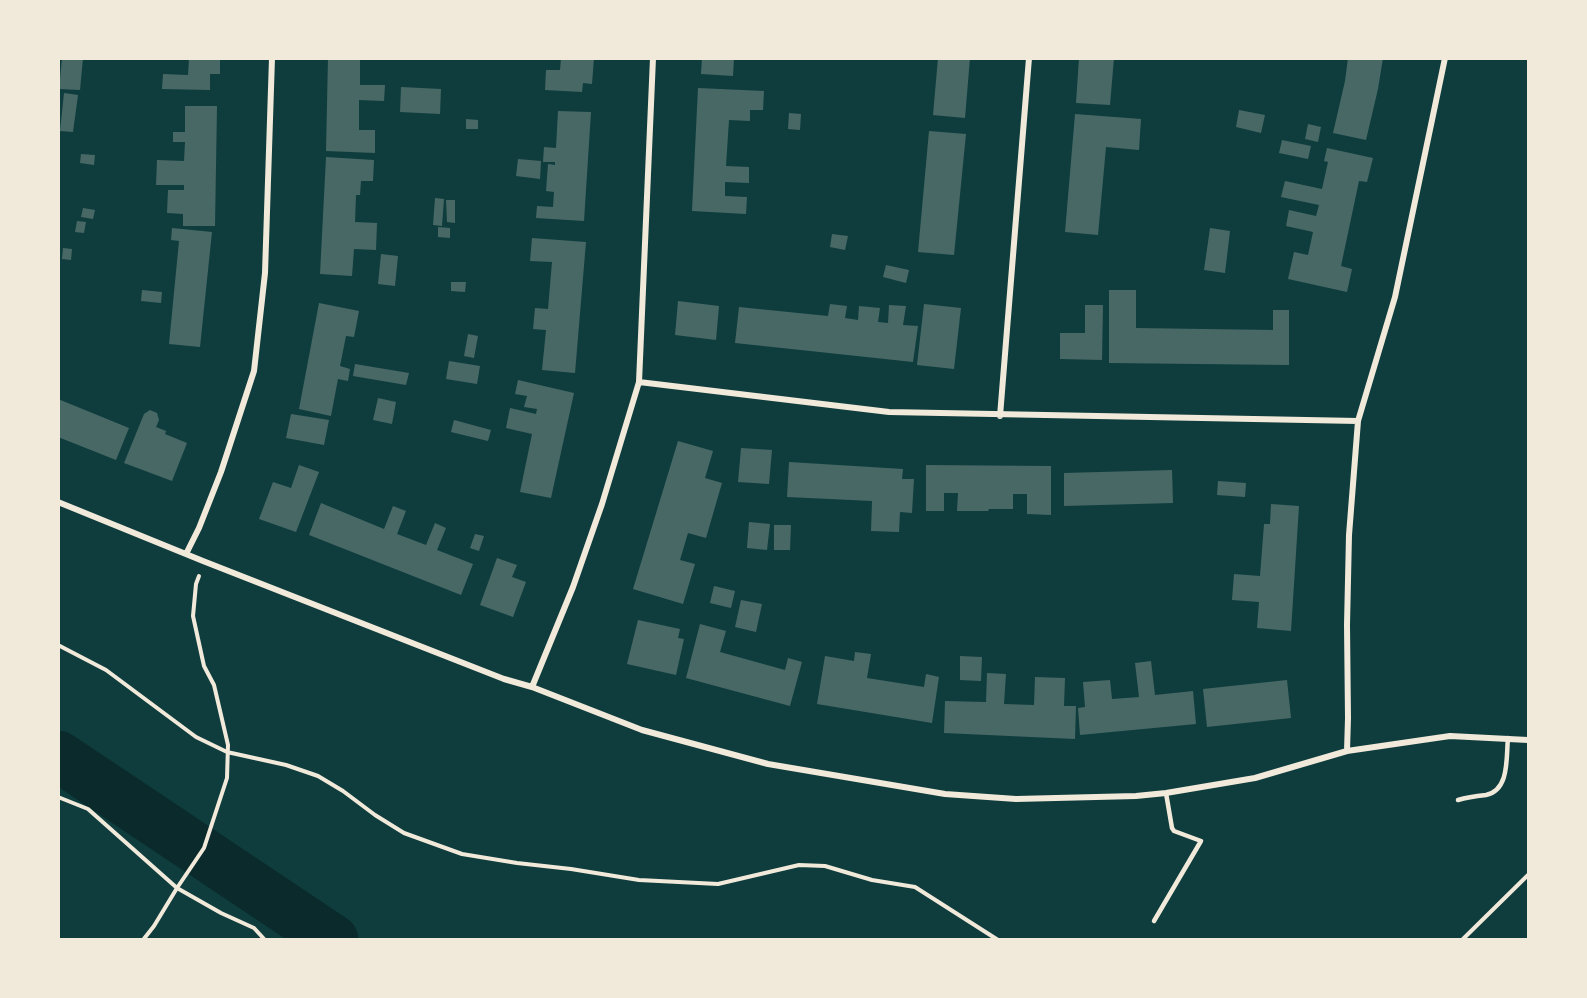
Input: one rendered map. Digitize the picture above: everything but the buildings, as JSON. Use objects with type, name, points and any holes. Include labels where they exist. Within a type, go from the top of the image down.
[{"type":"street","points":[[186,554],[221,472],[254,370],[265,273],[272,58]]},
{"type":"street","points":[[532,687],[573,587],[639,382],[653,58]]},
{"type":"street","points":[[1000,416],[1029,58]]},
{"type":"street","points":[[1347,751],[1349,536],[1358,421],[1395,297],[1446,58]]},
{"type":"street","points":[[639,382],[889,412],[1000,416],[1358,421]]},
{"type":"street","points":[[58,502],[504,679],[532,687],[642,730],[768,764],[945,794],[1016,799],[1136,796],[1256,778],[1347,751],[1450,736],[1528,740]]},
{"type":"lane","points":[[1458,800],[1484,795],[1498,788],[1503,781],[1508,738]]},
{"type":"lane","points":[[1154,921],[1202,841],[1174,831],[1166,793]]},
{"type":"path","points":[[142,939],[154,926],[204,848],[227,778],[228,745],[214,685],[204,666],[193,616],[196,584],[203,561]]},
{"type":"path","points":[[58,645],[106,670],[196,737],[227,752],[286,765],[318,776],[404,832],[462,854],[517,863],[571,868],[639,880],[707,884],[718,884],[799,865],[825,866],[872,879],[915,887],[998,939]]},
{"type":"path","points":[[58,797],[88,809],[177,888],[221,913],[254,928],[265,939]]},
{"type":"path","points":[[1462,939],[1528,875]]},
{"type":"waterway","points":[[58,756],[333,940]]}]
